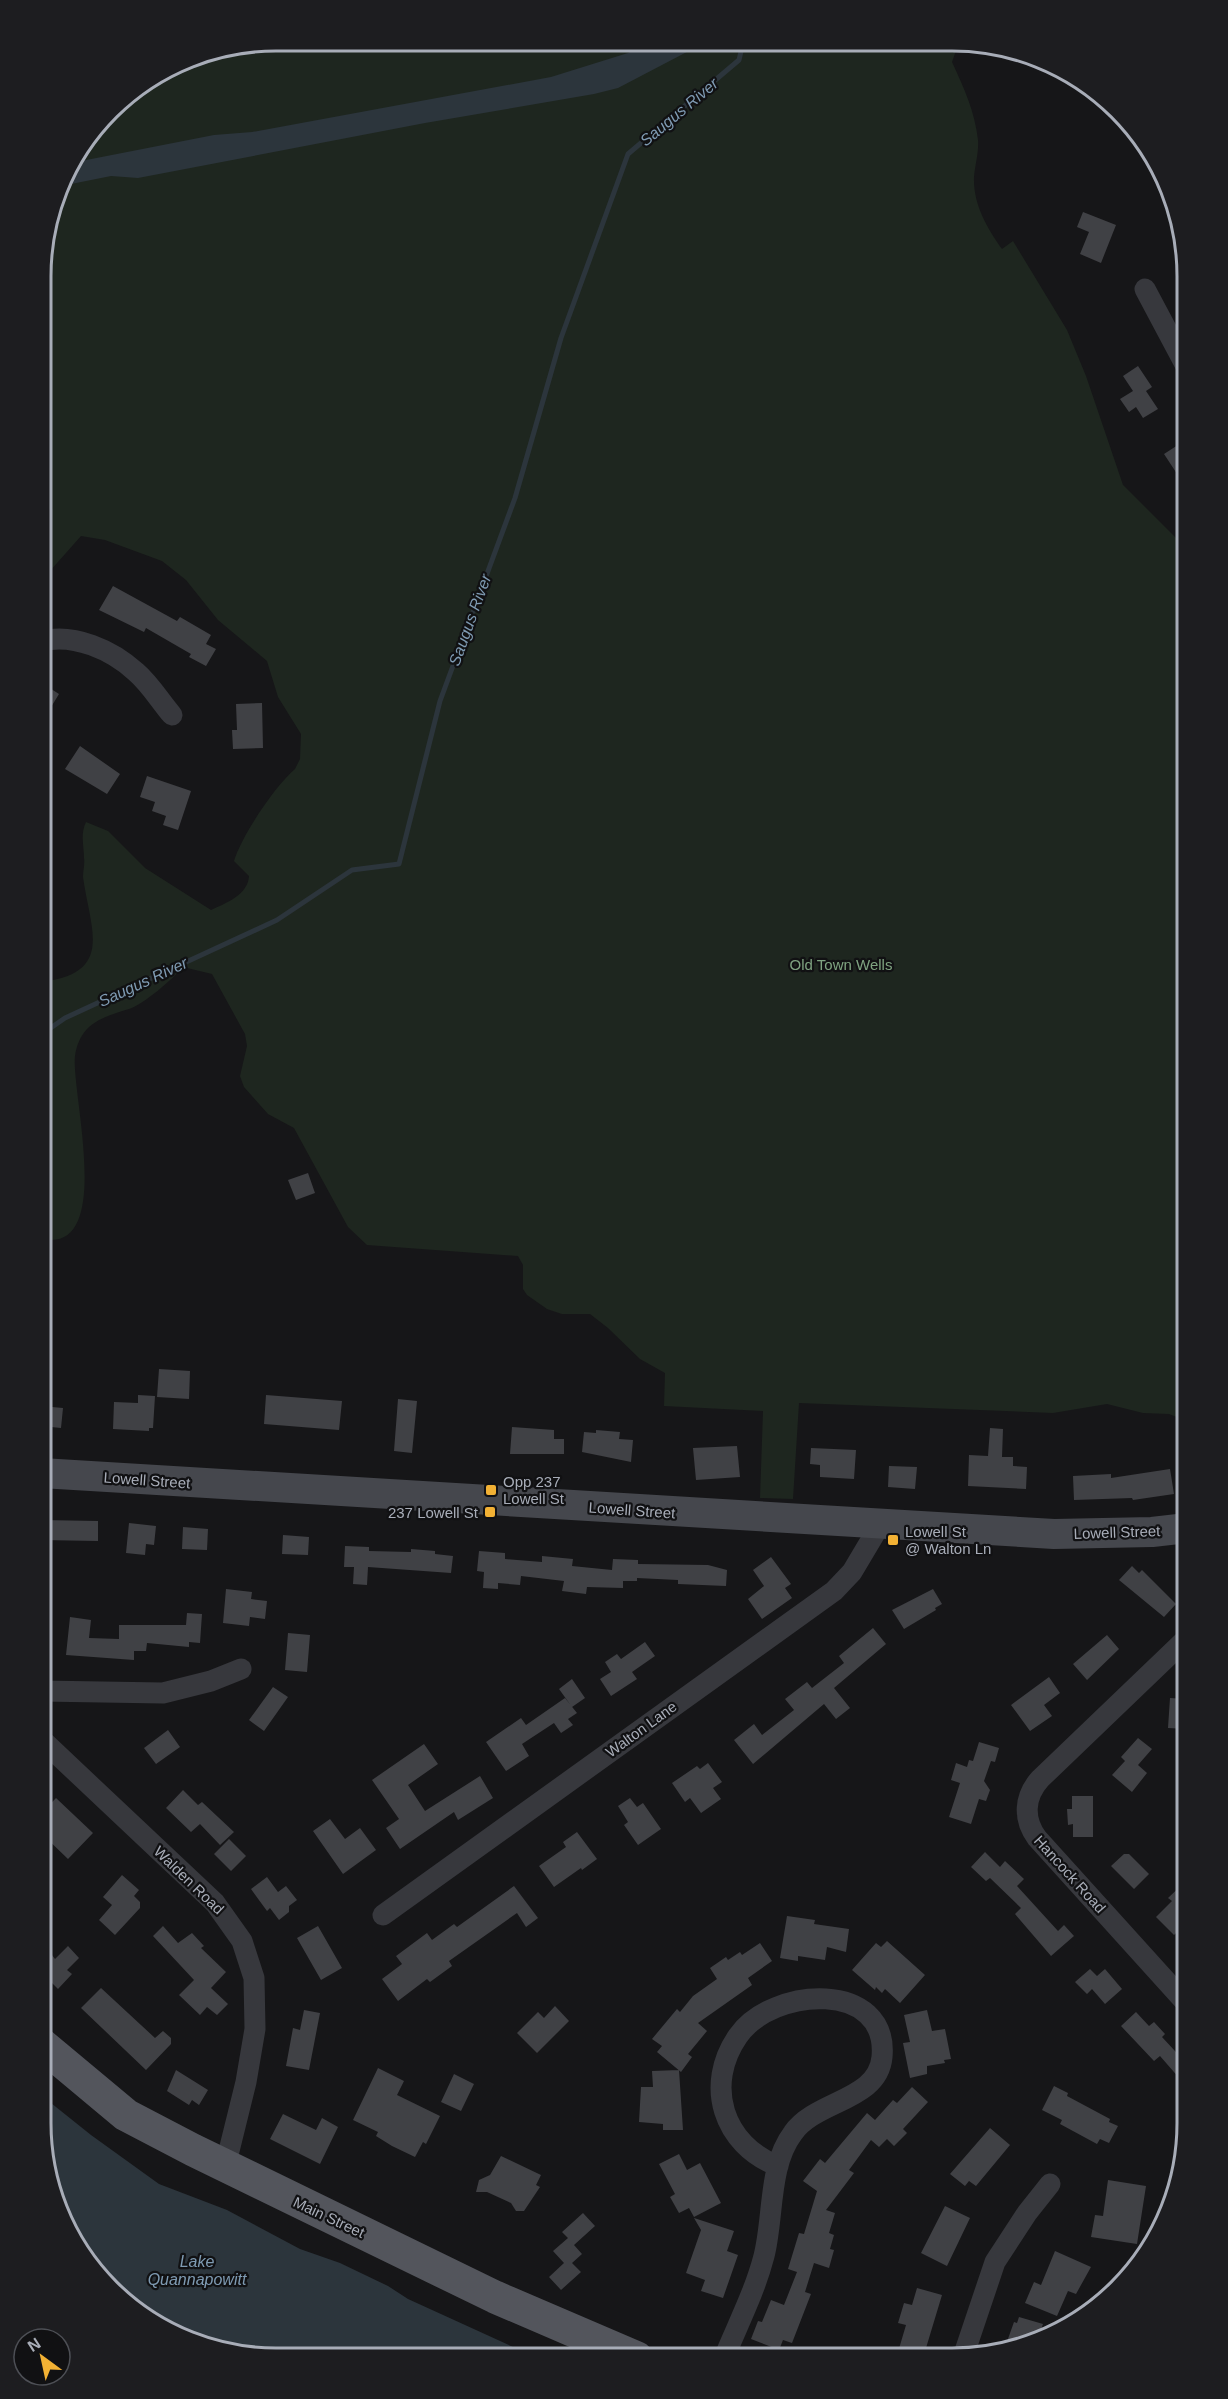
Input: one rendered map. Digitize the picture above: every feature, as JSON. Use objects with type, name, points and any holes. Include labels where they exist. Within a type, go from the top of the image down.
[{"type":"main road","name":"Lowell Street","points":[[51,1474],[1054,1534],[1152,1532],[1177,1529]]},
{"type":"main road","name":"Main Street","points":[[51,2052],[126,2115],[225,2167],[495,2297],[614,2348]]},
{"type":"street","points":[[1145,289],[1177,349]]},
{"type":"street","points":[[51,640],[66,638],[97,648],[136,672],[172,715]]},
{"type":"street","name":"Walton Lane","points":[[383,1915],[834,1591],[852,1572],[880,1525]]},
{"type":"street","name":"Hancock Road","points":[[1177,1648],[1040,1779],[1029,1795],[1026,1808],[1028,1821],[1037,1838],[1177,1993]]},
{"type":"street","points":[[51,1691],[163,1693],[211,1681],[241,1669]]},
{"type":"street","name":"Walden Road","points":[[51,1749],[214,1904],[242,1941],[254,1978],[255,2029],[246,2082],[225,2167]]},
{"type":"street","points":[[728,2348],[763,2258],[778,2166],[785,2145],[801,2123],[817,2111],[863,2090],[880,2067],[882,2049],[878,2032],[868,2016],[854,2006],[823,1998],[788,2001],[755,2018],[733,2044],[723,2070],[721,2089],[729,2125],[746,2148],[778,2166]]},
{"type":"street","points":[[966,2348],[995,2262],[1027,2213],[1050,2184]]},
{"type":"green space","name":"Old Town Wells","points":[[261,51],[956,51],[952,62],[968,100],[977,130],[974,187],[982,215],[1002,249],[1013,241],[1067,330],[1086,376],[1123,485],[1177,539],[1177,1417],[1169,1414],[1143,1413],[1107,1404],[1053,1413],[799,1403],[793,1499],[760,1498],[763,1411],[664,1406],[665,1373],[640,1359],[590,1314],[562,1314],[547,1309],[527,1295],[523,1289],[523,1265],[518,1256],[367,1245],[348,1227],[294,1128],[268,1114],[244,1087],[240,1076],[247,1046],[245,1034],[212,974],[183,967],[150,997],[129,1009],[94,1023],[82,1036],[75,1056],[75,1074],[82,1130],[84,1192],[80,1217],[69,1234],[51,1240],[51,980],[65,977],[80,969],[89,959],[92,946],[92,931],[83,877],[83,836],[86,822],[108,831],[145,868],[211,910],[235,897],[248,883],[249,876],[234,861],[238,850],[260,812],[278,787],[295,769],[300,759],[301,734],[278,697],[267,661],[218,620],[186,580],[162,561],[105,540],[81,536],[51,570],[51,261],[55,232],[68,190],[89,151],[117,117],[164,81],[204,63],[232,55]]},
{"type":"water","points":[[632,51],[689,51],[618,88],[594,94],[425,123],[138,178],[111,176],[71,184],[83,161],[214,135],[252,132],[551,77]]},
{"type":"water","name":"Lake Quannapowitt","points":[[51,2103],[159,2184],[227,2210],[300,2249],[340,2263],[388,2286],[408,2299],[515,2348],[261,2348],[232,2344],[204,2336],[164,2318],[117,2282],[89,2248],[74,2222],[55,2167],[51,2138]]},
{"type":"building","points":[[1083,212],[1116,225],[1101,263],[1080,254],[1089,232],[1077,227]]},
{"type":"building","points":[[1138,366],[1152,387],[1146,391],[1158,409],[1143,418],[1136,407],[1129,412],[1120,399],[1133,391],[1123,376]]},
{"type":"building","points":[[1177,446],[1177,474],[1164,454]]},
{"type":"building","points":[[113,586],[177,621],[180,617],[211,635],[206,644],[216,649],[206,666],[189,657],[191,654],[146,628],[144,632],[99,610]]},
{"type":"building","points":[[51,689],[59,694],[51,707]]},
{"type":"building","points":[[262,703],[263,748],[233,749],[232,730],[237,730],[236,704]]},
{"type":"building","points":[[80,746],[120,774],[107,794],[65,769]]},
{"type":"building","points":[[147,776],[191,791],[178,830],[163,825],[166,816],[152,811],[155,802],[140,797]]},
{"type":"building","points":[[308,1173],[315,1193],[296,1200],[288,1180]]},
{"type":"building","points":[[159,1369],[190,1371],[189,1399],[157,1397]]},
{"type":"building","points":[[138,1395],[155,1396],[153,1428],[149,1428],[149,1431],[113,1429],[114,1402],[138,1403]]},
{"type":"building","points":[[266,1395],[342,1401],[339,1430],[264,1424]]},
{"type":"building","points":[[398,1399],[417,1401],[412,1453],[394,1451]]},
{"type":"building","points":[[51,1407],[63,1408],[61,1428],[51,1427]]},
{"type":"building","points":[[512,1427],[554,1430],[554,1439],[564,1439],[564,1454],[510,1454]]},
{"type":"building","points":[[990,1428],[1003,1429],[1002,1457],[1013,1457],[1013,1466],[1027,1467],[1026,1489],[968,1486],[969,1455],[988,1456]]},
{"type":"building","points":[[596,1430],[620,1432],[619,1439],[633,1440],[631,1462],[582,1452],[584,1432],[596,1433]]},
{"type":"building","points":[[737,1446],[740,1477],[696,1480],[693,1448]]},
{"type":"building","points":[[811,1448],[856,1450],[854,1479],[820,1477],[820,1465],[810,1464]]},
{"type":"building","points":[[889,1466],[917,1467],[915,1489],[888,1487]]},
{"type":"building","points":[[1170,1469],[1174,1494],[1133,1500],[1132,1498],[1074,1500],[1073,1476],[1111,1474],[1111,1478]]},
{"type":"building","points":[[51,1520],[98,1521],[98,1541],[51,1540]]},
{"type":"building","points":[[129,1523],[156,1526],[154,1545],[146,1544],[145,1555],[126,1553]]},
{"type":"building","points":[[183,1527],[208,1529],[207,1550],[182,1549]]},
{"type":"building","points":[[283,1535],[309,1537],[308,1555],[282,1554]]},
{"type":"building","points":[[345,1546],[369,1547],[369,1551],[411,1552],[411,1549],[435,1551],[435,1554],[453,1556],[451,1573],[368,1567],[367,1585],[353,1584],[354,1567],[344,1567]]},
{"type":"building","points":[[479,1551],[505,1553],[505,1559],[542,1562],[542,1556],[573,1559],[572,1566],[612,1570],[613,1559],[638,1560],[638,1564],[708,1565],[727,1570],[726,1586],[678,1584],[678,1580],[637,1578],[637,1581],[623,1581],[623,1588],[587,1587],[586,1594],[562,1591],[564,1581],[521,1576],[520,1585],[498,1583],[498,1589],[483,1588],[484,1572],[477,1571]]},
{"type":"building","points":[[771,1557],[791,1584],[785,1588],[792,1598],[762,1619],[748,1599],[764,1586],[753,1570]]},
{"type":"building","points":[[1132,1566],[1139,1573],[1142,1570],[1176,1604],[1164,1617],[1119,1580]]},
{"type":"building","points":[[226,1589],[252,1592],[251,1599],[267,1601],[265,1619],[250,1617],[249,1626],[223,1623]]},
{"type":"building","points":[[933,1589],[942,1604],[904,1629],[892,1610]]},
{"type":"building","points":[[187,1613],[202,1614],[200,1643],[189,1642],[189,1647],[147,1643],[146,1651],[134,1651],[134,1660],[66,1655],[70,1617],[91,1620],[89,1638],[119,1639],[119,1625],[186,1625]]},
{"type":"building","points":[[873,1628],[886,1644],[834,1688],[850,1708],[836,1719],[824,1704],[753,1764],[734,1740],[754,1724],[762,1735],[794,1710],[785,1699],[807,1682],[812,1688],[844,1663],[839,1656]]},
{"type":"building","points":[[288,1633],[310,1635],[307,1672],[285,1670]]},
{"type":"building","points":[[1107,1635],[1119,1649],[1087,1680],[1073,1664]]},
{"type":"building","points":[[645,1642],[655,1656],[632,1672],[637,1679],[611,1696],[600,1679],[611,1672],[605,1662],[617,1654],[621,1659]]},
{"type":"building","points":[[1049,1677],[1060,1693],[1044,1705],[1052,1716],[1030,1731],[1011,1705]]},
{"type":"building","points":[[572,1679],[585,1698],[572,1707],[559,1689]]},
{"type":"building","points":[[273,1687],[288,1697],[264,1731],[249,1720]]},
{"type":"building","points":[[565,1698],[577,1713],[568,1719],[573,1725],[561,1733],[554,1723],[522,1744],[529,1756],[506,1771],[486,1742],[521,1718],[526,1725]]},
{"type":"building","points":[[1170,1698],[1177,1698],[1177,1728],[1168,1728]]},
{"type":"building","points":[[168,1730],[180,1747],[156,1764],[144,1748]]},
{"type":"building","points":[[1138,1738],[1152,1749],[1138,1765],[1147,1773],[1132,1792],[1112,1775],[1125,1761],[1121,1757]]},
{"type":"building","points":[[979,1742],[999,1748],[995,1762],[991,1761],[984,1781],[990,1790],[986,1801],[979,1799],[971,1824],[949,1817],[960,1783],[951,1780],[956,1763],[967,1767],[969,1760],[973,1761]]},
{"type":"building","points":[[424,1744],[438,1764],[408,1785],[425,1811],[480,1776],[493,1798],[458,1820],[454,1812],[400,1849],[386,1828],[399,1819],[372,1780]]},
{"type":"building","points":[[708,1763],[722,1782],[713,1788],[721,1799],[701,1813],[690,1798],[685,1802],[672,1783],[697,1766],[700,1769]]},
{"type":"building","points":[[183,1790],[198,1805],[202,1802],[234,1832],[220,1845],[200,1824],[191,1832],[166,1808]]},
{"type":"building","points":[[1072,1796],[1093,1796],[1093,1837],[1073,1837],[1073,1824],[1068,1825],[1067,1809],[1072,1809]]},
{"type":"building","points":[[56,1798],[93,1833],[68,1859],[51,1843],[51,1803]]},
{"type":"building","points":[[630,1798],[637,1807],[643,1803],[661,1829],[638,1845],[624,1825],[628,1822],[618,1806]]},
{"type":"building","points":[[330,1819],[345,1839],[360,1828],[376,1850],[343,1874],[313,1831]]},
{"type":"building","points":[[577,1832],[597,1859],[554,1887],[539,1866],[566,1847],[563,1842]]},
{"type":"building","points":[[229,1839],[246,1856],[231,1871],[214,1854]]},
{"type":"building","points":[[985,1852],[1000,1867],[1005,1861],[1024,1879],[1017,1886],[1058,1931],[1064,1925],[1074,1936],[1051,1956],[1015,1914],[1021,1908],[990,1878],[986,1881],[971,1867]]},
{"type":"building","points":[[1124,1854],[1129,1854],[1149,1874],[1134,1889],[1111,1866]]},
{"type":"building","points":[[122,1875],[139,1890],[134,1896],[140,1902],[140,1908],[115,1935],[99,1920],[112,1905],[103,1897]]},
{"type":"building","points":[[267,1877],[278,1892],[286,1886],[297,1900],[289,1906],[289,1912],[279,1920],[270,1908],[267,1911],[251,1889]]},
{"type":"building","points":[[514,1886],[538,1918],[526,1927],[517,1913],[449,1961],[452,1966],[430,1982],[427,1979],[398,2001],[382,1979],[402,1964],[396,1956],[427,1933],[432,1940],[454,1924],[457,1927]]},
{"type":"building","points":[[1177,1889],[1177,1932],[1174,1935],[1156,1917],[1172,1901],[1168,1898]]},
{"type":"building","points":[[787,1916],[815,1920],[814,1924],[849,1929],[846,1952],[827,1947],[825,1960],[798,1956],[798,1961],[780,1958]]},
{"type":"building","points":[[163,1926],[178,1943],[192,1933],[204,1946],[201,1948],[226,1972],[211,1988],[228,2004],[217,2015],[207,2007],[200,2015],[179,1995],[194,1980],[153,1936]]},
{"type":"building","points":[[318,1926],[342,1968],[321,1980],[297,1938]]},
{"type":"building","points":[[887,1941],[925,1975],[900,2003],[885,1989],[882,1993],[876,1987],[875,1990],[852,1970],[876,1943],[881,1947]]},
{"type":"building","points":[[760,1943],[772,1961],[748,1978],[752,1985],[698,2023],[707,2031],[688,2054],[692,2057],[681,2072],[657,2052],[662,2046],[652,2039],[677,2009],[680,2012],[693,1996],[717,1979],[710,1968],[726,1957],[728,1960],[740,1952],[742,1955]]},
{"type":"building","points":[[68,1946],[79,1958],[67,1970],[72,1974],[58,1989],[51,1982],[52,1955],[55,1959]]},
{"type":"building","points":[[1090,1969],[1097,1976],[1105,1969],[1122,1989],[1105,2004],[1092,1989],[1087,1994],[1075,1982]]},
{"type":"building","points":[[101,1988],[155,2038],[163,2031],[171,2038],[171,2044],[146,2070],[81,2008]]},
{"type":"building","points":[[555,2006],[569,2021],[537,2053],[517,2033],[538,2012],[544,2018]]},
{"type":"building","points":[[304,2010],[320,2013],[309,2070],[286,2066],[293,2028],[300,2030]]},
{"type":"building","points":[[927,2010],[932,2031],[945,2029],[951,2059],[944,2060],[945,2063],[927,2066],[927,2074],[910,2078],[903,2043],[910,2042],[904,2015]]},
{"type":"building","points":[[1136,2012],[1149,2026],[1154,2022],[1165,2034],[1162,2037],[1177,2053],[1177,2076],[1160,2056],[1154,2061],[1121,2026]]},
{"type":"building","points":[[378,2068],[404,2081],[397,2095],[440,2116],[426,2144],[423,2142],[415,2157],[376,2136],[378,2132],[353,2120]]},
{"type":"building","points":[[176,2070],[208,2090],[199,2105],[192,2100],[189,2105],[167,2091]]},
{"type":"building","points":[[679,2070],[683,2130],[663,2130],[663,2124],[639,2122],[641,2087],[653,2087],[652,2071]]},
{"type":"building","points":[[454,2074],[474,2084],[461,2111],[441,2102]]},
{"type":"building","points":[[1054,2086],[1118,2126],[1109,2143],[1100,2139],[1097,2144],[1060,2124],[1062,2120],[1042,2110]]},
{"type":"building","points":[[912,2087],[928,2102],[903,2129],[907,2133],[894,2146],[887,2139],[879,2147],[871,2140],[849,2170],[854,2173],[826,2210],[835,2213],[829,2233],[834,2235],[830,2249],[834,2250],[829,2268],[814,2263],[805,2292],[811,2294],[792,2343],[783,2340],[780,2348],[774,2348],[751,2339],[758,2321],[762,2322],[771,2300],[784,2305],[797,2272],[788,2269],[799,2233],[804,2234],[817,2191],[803,2181],[820,2159],[825,2163],[867,2113],[875,2120],[893,2100],[897,2103]]},
{"type":"building","points":[[283,2114],[316,2130],[322,2118],[338,2127],[320,2164],[270,2139]]},
{"type":"building","points":[[990,2128],[1010,2145],[976,2186],[969,2181],[965,2186],[950,2174]]},
{"type":"building","points":[[679,2154],[687,2170],[700,2163],[721,2203],[694,2217],[689,2208],[679,2213],[670,2197],[675,2194],[659,2164]]},
{"type":"building","points":[[501,2156],[541,2175],[536,2185],[540,2187],[524,2211],[516,2211],[511,2203],[487,2192],[476,2192],[479,2180],[490,2175]]},
{"type":"building","points":[[1108,2180],[1146,2186],[1137,2244],[1091,2237],[1095,2215],[1103,2216]]},
{"type":"building","points":[[945,2206],[970,2218],[947,2266],[921,2253]]},
{"type":"building","points":[[583,2213],[595,2226],[574,2245],[582,2254],[572,2263],[581,2272],[561,2290],[549,2277],[564,2263],[553,2251],[568,2238],[562,2232]]},
{"type":"building","points":[[694,2218],[734,2231],[727,2251],[738,2255],[723,2298],[701,2291],[705,2280],[686,2273],[701,2230]]},
{"type":"building","points":[[1055,2251],[1091,2267],[1076,2294],[1068,2291],[1057,2316],[1025,2303],[1034,2282],[1041,2285]]},
{"type":"building","points":[[917,2288],[942,2295],[926,2348],[899,2348],[906,2325],[898,2323],[904,2303],[912,2305]]},
{"type":"building","points":[[1019,2317],[1043,2324],[1041,2330],[1007,2341],[1014,2322],[1017,2323]]},
{"type":"waterway","name":"Saugus River","points":[[51,1028],[65,1018],[277,920],[352,870],[399,864],[440,701],[515,498],[561,338],[628,154],[739,60],[741,51]]},
{"type":"place","name":"Opp 237 Lowell St","points":[[491,1490]]},
{"type":"place","name":"237 Lowell St","points":[[490,1512]]},
{"type":"place","name":"Lowell St @ Walton Ln","points":[[893,1540]]}]
